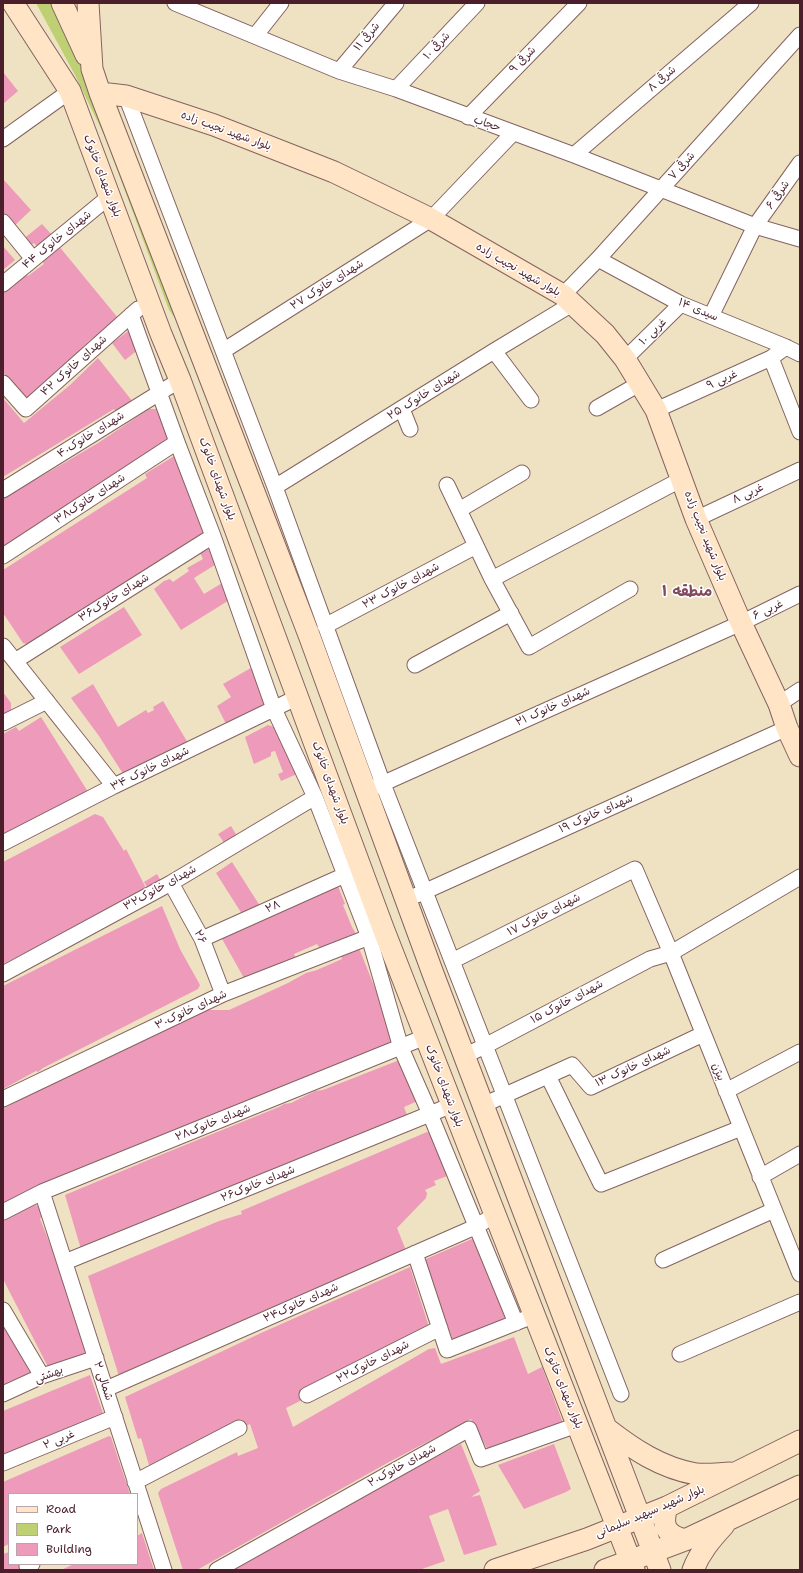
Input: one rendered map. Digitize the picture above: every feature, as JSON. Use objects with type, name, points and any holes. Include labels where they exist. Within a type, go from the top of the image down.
[{"type":"main road","name":"بلوار شهدای خانوک","points":[[13,3],[70,91],[298,696],[376,932],[425,1037],[495,1215],[525,1319],[577,1424],[632,1565]]},
{"type":"main road","points":[[62,3],[92,68],[100,93],[221,404],[290,559],[374,788],[405,900],[657,1561]]},
{"type":"main road","points":[[88,3],[92,68]]},
{"type":"main road","name":"بلوار شهید نجیب زاده","points":[[100,93],[126,96],[214,125],[334,172],[431,220],[568,300],[605,334],[625,359],[656,410],[696,518],[741,623],[779,704],[787,728],[800,756]]},
{"type":"main road","points":[[606,1428],[644,1456],[671,1467],[697,1474],[737,1473]]},
{"type":"main road","name":"بلوار شهید سپهبد سلیمانی","points":[[495,1570],[587,1539],[667,1507],[800,1441]]},
{"type":"main road","points":[[605,1570],[657,1561],[685,1540],[800,1486]]},
{"type":"main road","points":[[667,1507],[663,1518],[666,1529],[674,1537],[685,1540]]},
{"type":"main road","points":[[693,1570],[698,1558],[708,1542],[729,1519]]},
{"type":"main road","points":[[587,1539],[595,1542],[601,1549],[603,1557],[602,1566],[599,1570]]},
{"type":"street","name":"حجاب","points":[[175,3],[339,71],[396,89],[468,117],[574,155],[755,226],[800,239]]},
{"type":"street","points":[[255,36],[281,3]]},
{"type":"street","name":"شرقی ۱۱","points":[[339,71],[396,3]]},
{"type":"street","name":"شرقی ۱۰","points":[[396,89],[478,3]]},
{"type":"street","name":"شرقی ۹","points":[[468,117],[579,3]]},
{"type":"street","name":"شرقی ۸","points":[[574,155],[751,3]]},
{"type":"street","name":"شرقی ۷","points":[[568,300],[598,259],[800,35]]},
{"type":"street","points":[[3,139],[70,91]]},
{"type":"street","points":[[126,96],[275,487],[290,559],[325,626],[348,718]]},
{"type":"street","name":"شهدای خانوک ۲۷","points":[[223,351],[431,220],[513,133]]},
{"type":"street","name":"شرقی ۶","points":[[711,316],[755,226],[800,163]]},
{"type":"street","name":"۴۴ شهدای خانوک","points":[[3,284],[110,196]]},
{"type":"street","points":[[3,222],[33,259]]},
{"type":"street","name":"سیدی ۱۴","points":[[598,259],[681,304],[800,354]]},
{"type":"street","name":"شهدای خانوک ۴۲","points":[[3,383],[26,409],[148,300]]},
{"type":"street","name":"شهدای خانوک ۲۵","points":[[275,487],[494,351],[568,300]]},
{"type":"street","name":"غربی ۱۰","points":[[625,359],[681,304]]},
{"type":"street","points":[[132,315],[177,442],[213,536],[274,709],[315,797],[345,875],[376,932],[400,1048],[430,1114],[475,1226],[525,1319],[447,1350],[415,1253]]},
{"type":"street","name":"غربی ۹","points":[[656,410],[771,358],[786,347]]},
{"type":"street","points":[[494,351],[531,400]]},
{"type":"street","points":[[771,358],[800,432]]},
{"type":"street","name":"شهدای خانوک۴۰","points":[[3,490],[180,380]]},
{"type":"street","points":[[597,408],[639,384]]},
{"type":"street","points":[[221,404],[241,397]]},
{"type":"street","points":[[402,409],[410,429]]},
{"type":"street","name":"شهدای خانوک۳۸","points":[[3,556],[177,442]]},
{"type":"street","name":"غربی ۸","points":[[696,518],[800,470]]},
{"type":"street","points":[[459,510],[522,473]]},
{"type":"street","points":[[492,579],[682,479]]},
{"type":"street","points":[[447,485],[492,579],[529,647],[630,589]]},
{"type":"street","name":"شهدای خانوک۳۶","points":[[15,661],[213,536]]},
{"type":"street","name":"شهدای خانوک ۲۳","points":[[325,626],[476,546]]},
{"type":"street","name":"غربی ۶","points":[[741,623],[798,597]]},
{"type":"street","points":[[415,665],[511,613]]},
{"type":"street","name":"شهدای خانوک ۲۱","points":[[374,788],[741,623]]},
{"type":"street","points":[[3,646],[114,786]]},
{"type":"street","points":[[779,704],[800,690]]},
{"type":"street","name":"۳۴ شهدای خانوک","points":[[3,843],[114,786],[298,696]]},
{"type":"street","points":[[3,723],[47,701]]},
{"type":"street","name":"شهدای خانوک ۱۹","points":[[405,900],[787,728]]},
{"type":"street","points":[[374,788],[425,891],[621,1394]]},
{"type":"street","name":"شهدای خانوک۳۲","points":[[3,974],[171,883],[315,797]]},
{"type":"street","name":"بیژن","points":[[635,869],[671,953],[760,1177],[799,1268]]},
{"type":"street","name":"شهدای خانوک ۱۷","points":[[452,961],[635,869]]},
{"type":"street","name":"۲۸","points":[[202,939],[345,875]]},
{"type":"street","name":"شهدای خانوک ۱۵","points":[[464,1056],[650,959],[671,953],[800,877]]},
{"type":"street","name":"۲۶","points":[[171,883],[202,939],[224,994]]},
{"type":"street","name":"شهدای خانوک۳۰","points":[[3,1100],[224,994],[376,932]]},
{"type":"street","name":"شهدای خانوک ۱۳","points":[[483,1105],[572,1065],[591,1087],[702,1034]]},
{"type":"street","name":"شهدای خانوک۲۸","points":[[3,1212],[42,1192],[425,1037]]},
{"type":"street","points":[[726,1091],[800,1052]]},
{"type":"street","points":[[548,1076],[601,1184],[740,1128]]},
{"type":"street","name":"شهدای خانوک۲۶","points":[[65,1262],[452,1105]]},
{"type":"street","points":[[760,1177],[800,1154]]},
{"type":"street","name":"شمالی ۲","points":[[42,1192],[115,1417],[137,1493]]},
{"type":"street","points":[[663,1260],[774,1210]]},
{"type":"street","name":"شهدای خانوک۲۴","points":[[106,1389],[415,1253],[475,1226],[495,1215]]},
{"type":"street","points":[[680,1354],[800,1302]]},
{"type":"street","points":[[3,1310],[42,1376]]},
{"type":"street","name":"شهدای خانوک۲۲","points":[[307,1395],[440,1328]]},
{"type":"street","name":"بهشتی","points":[[3,1394],[42,1376],[96,1358]]},
{"type":"street","name":"۲ غربی","points":[[3,1464],[115,1417]]},
{"type":"street","name":"شهدای خانوک۲۰","points":[[217,1570],[469,1429],[481,1459],[577,1424]]},
{"type":"street","points":[[135,1482],[239,1428]]},
{"type":"street","name":"شمالی ۲","points":[[138,1498],[141,1515],[164,1570]]},
{"type":"green space","points":[[36,3],[54,3],[59,13],[89,85],[180,325],[169,310],[105,137],[75,75]]},
{"type":"building","points":[[3,72],[18,91],[3,104]]},
{"type":"building","points":[[3,179],[31,210],[11,229],[3,220]]},
{"type":"building","points":[[42,224],[53,236],[39,249],[34,243],[28,248],[22,240]]},
{"type":"building","points":[[58,245],[123,324],[100,337],[98,335],[90,340],[83,347],[85,350],[28,399],[24,398],[3,372],[3,292],[25,273],[28,276],[44,264],[39,257]]},
{"type":"building","points":[[3,246],[15,260],[3,270]]},
{"type":"building","points":[[131,329],[139,349],[125,360],[112,343]]},
{"type":"building","points":[[98,358],[133,402],[116,412],[114,409],[3,477],[3,398],[24,423],[70,385]]},
{"type":"building","points":[[149,409],[160,409],[172,442],[156,457],[151,450],[4,546],[3,496],[29,481],[30,483],[98,443]]},
{"type":"building","points":[[179,453],[211,537],[195,546],[191,540],[158,563],[30,645],[23,643],[3,613],[3,570],[147,478],[145,474]]},
{"type":"building","points":[[212,548],[218,563],[194,578],[204,594],[227,580],[231,599],[181,630],[154,589],[164,581],[170,579],[173,582],[189,571],[187,568],[203,559],[200,553]]},
{"type":"building","points":[[124,607],[142,635],[79,674],[60,647]]},
{"type":"building","points":[[256,665],[270,702],[226,724],[217,706],[231,697],[223,684]]},
{"type":"building","points":[[93,684],[118,727],[146,710],[148,713],[154,710],[153,707],[163,701],[188,743],[125,777],[99,736],[71,698]]},
{"type":"building","points":[[3,692],[11,703],[11,712],[3,716]]},
{"type":"building","points":[[41,717],[90,795],[3,840],[3,734],[16,727],[19,731]]},
{"type":"building","points":[[268,725],[278,728],[297,774],[281,781],[278,774],[283,772],[275,751],[271,752],[271,756],[254,764],[245,737]]},
{"type":"building","points":[[95,814],[103,817],[124,851],[126,849],[145,886],[144,893],[3,964],[3,862]]},
{"type":"building","points":[[231,826],[237,836],[225,844],[218,834]]},
{"type":"building","points":[[232,862],[260,906],[242,914],[216,873]]},
{"type":"building","points":[[157,874],[162,883],[149,890],[144,882]]},
{"type":"building","points":[[338,886],[345,904],[343,905],[352,927],[359,939],[321,950],[317,944],[294,954],[297,960],[245,980],[221,937]]},
{"type":"building","points":[[162,906],[180,949],[200,985],[198,989],[3,1089],[3,986]]},
{"type":"building","points":[[359,948],[388,1021],[394,1044],[3,1207],[3,1109],[66,1076],[206,1010],[229,1010],[288,983],[306,973],[342,959],[341,955]]},
{"type":"building","points":[[402,1059],[420,1100],[404,1107],[408,1118],[83,1256],[65,1195],[284,1104],[291,1103],[315,1091],[323,1090]]},
{"type":"building","points":[[427,1132],[434,1135],[450,1175],[434,1181],[436,1185],[425,1190],[427,1193],[426,1198],[397,1228],[405,1248],[401,1253],[122,1386],[88,1276],[219,1221],[242,1214],[241,1211]]},
{"type":"building","points":[[35,1205],[38,1206],[42,1216],[40,1219],[52,1249],[86,1353],[85,1356],[48,1367],[3,1279],[3,1220]]},
{"type":"building","points":[[474,1238],[509,1322],[454,1343],[424,1262],[426,1259]]},
{"type":"building","points":[[410,1267],[429,1327],[286,1408],[293,1427],[429,1349],[435,1348],[441,1364],[514,1337],[528,1374],[542,1367],[563,1423],[489,1452],[471,1419],[389,1462],[197,1570],[183,1570],[158,1493],[161,1489],[237,1452],[238,1456],[258,1448],[250,1424],[151,1472],[141,1438],[138,1439],[125,1397],[261,1333]]},
{"type":"building","points":[[3,1322],[31,1374],[3,1386]]},
{"type":"building","points":[[90,1375],[107,1425],[3,1468],[3,1411]]},
{"type":"building","points":[[109,1436],[111,1437],[130,1493],[8,1493],[8,1544],[3,1547],[3,1482]]},
{"type":"building","points":[[461,1444],[480,1491],[471,1497],[480,1495],[497,1545],[464,1555],[448,1509],[429,1516],[445,1561],[419,1570],[230,1570],[361,1498],[371,1491]]},
{"type":"building","points":[[554,1444],[571,1489],[524,1509],[498,1465]]},
{"type":"building","points":[[142,1533],[154,1570],[61,1570],[72,1565],[138,1565],[138,1535]]},
{"type":"building","points":[[8,1552],[8,1565],[37,1565],[29,1570],[3,1570],[3,1554]]},
{"type":"district","name":"منطقه ۱","points":[[687,592]]}]
